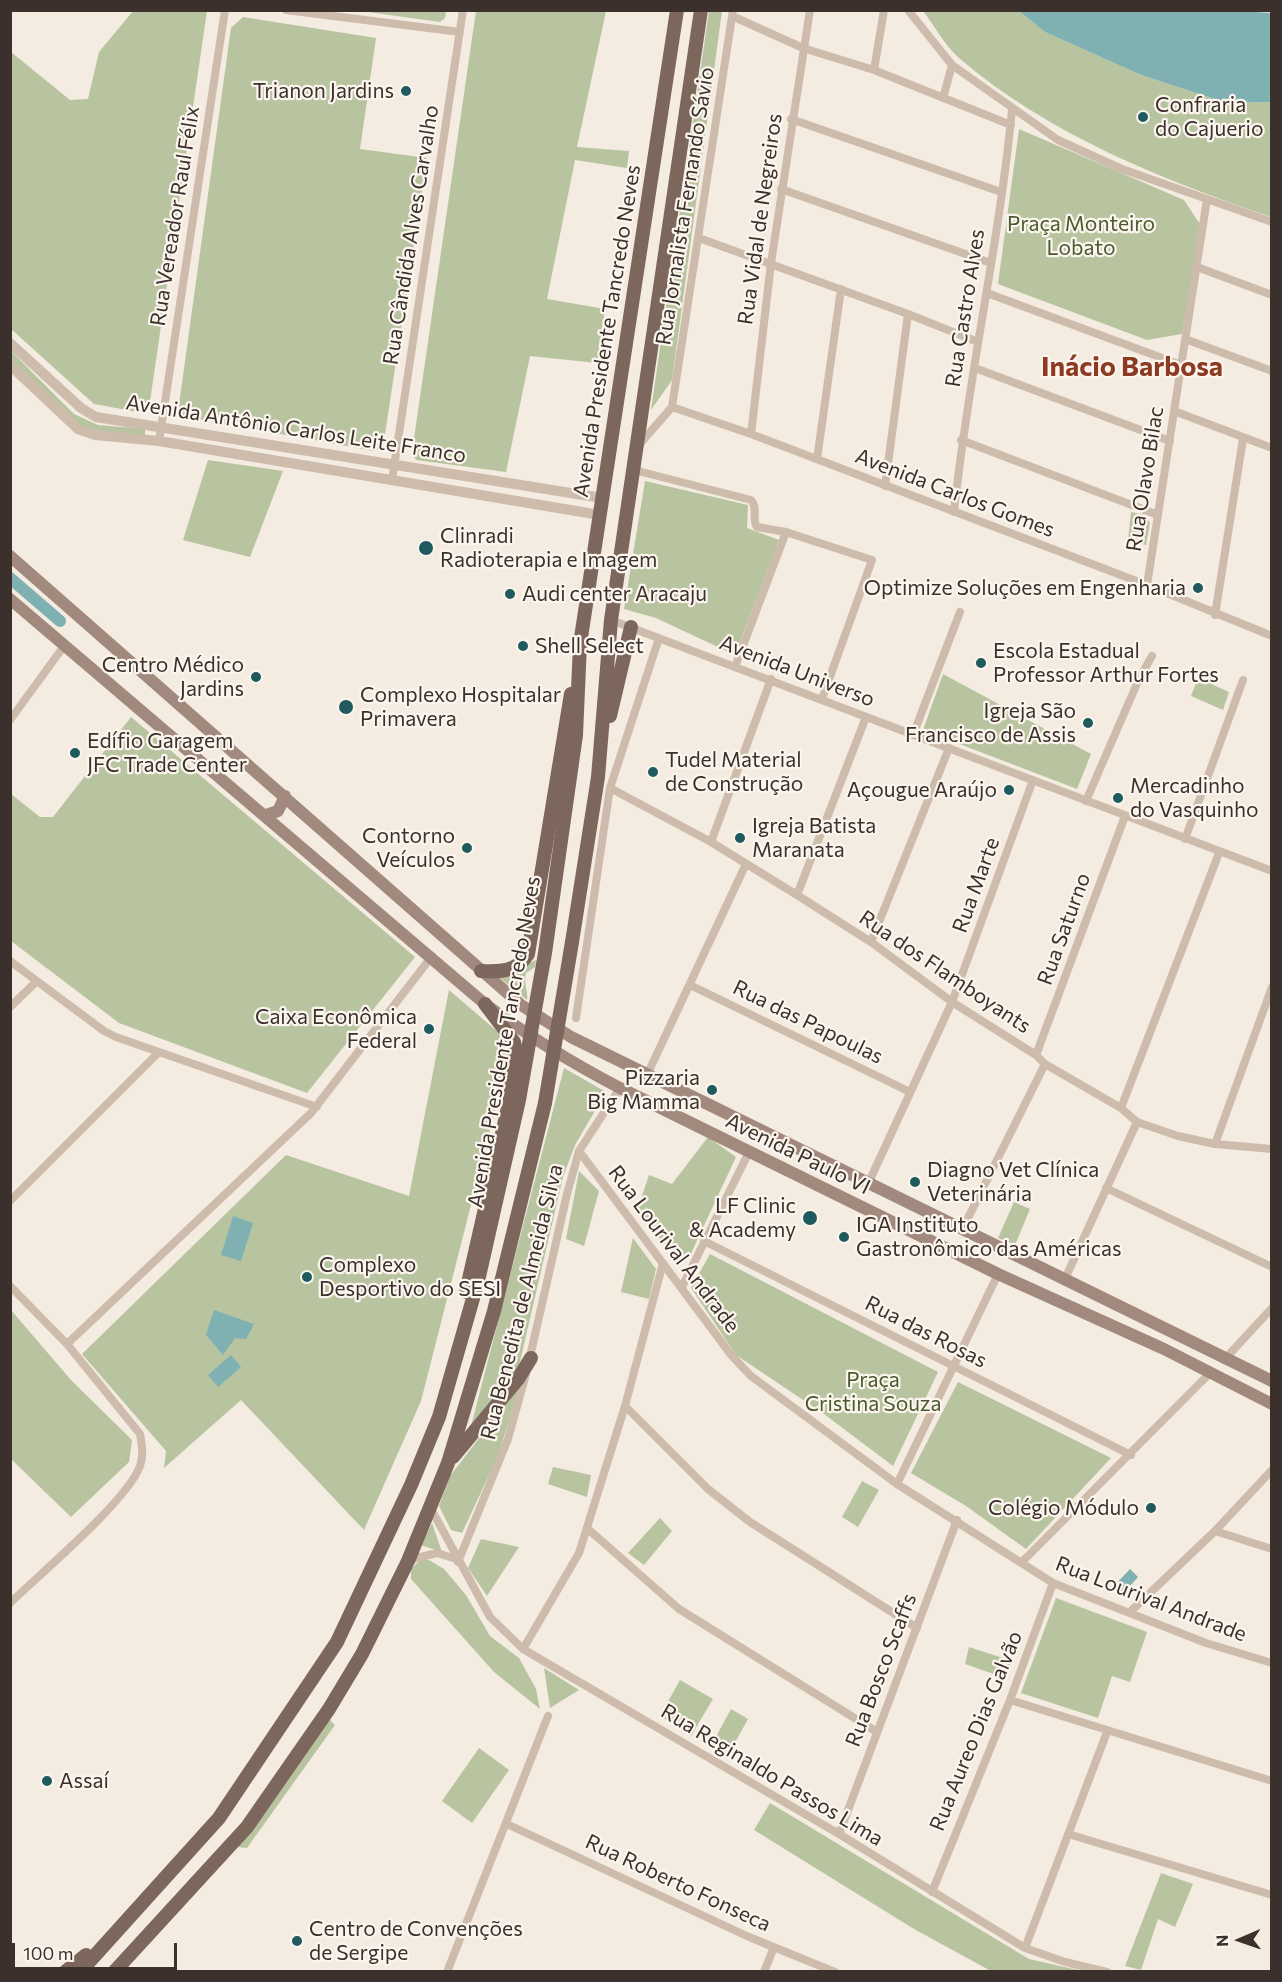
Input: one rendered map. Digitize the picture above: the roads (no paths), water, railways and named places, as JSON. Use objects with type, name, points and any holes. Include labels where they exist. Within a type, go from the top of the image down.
[{"type":"main road","name":"Avenida Presidente Tancredo Neves","points":[[80,1971],[219,1818],[337,1642],[411,1485],[439,1417],[478,1281],[519,1100],[545,953],[576,735],[580,645],[677,10]]},
{"type":"main road","points":[[120,1970],[206,1871],[248,1827],[329,1709],[362,1654],[408,1561],[448,1463],[494,1311],[545,1103],[572,942],[602,747],[611,620],[701,10]]},
{"type":"main road","points":[[652,185],[652,226],[668,229]]},
{"type":"main road","points":[[640,255],[659,257],[661,288]]},
{"type":"main road","name":"Avenida Paulo VI","points":[[10,556],[521,1005],[571,1037],[1224,1360],[1272,1381]]},
{"type":"main road","name":"Avenida Paulo VI","points":[[10,599],[432,956],[485,1004],[526,1035],[569,1062],[749,1152],[998,1274],[1164,1349],[1272,1404]]},
{"type":"main road","points":[[602,747],[632,627]]},
{"type":"main road","points":[[481,971],[504,972],[520,964],[528,954],[580,645]]},
{"type":"main road","points":[[266,815],[278,811],[285,796]]},
{"type":"main road","points":[[382,914],[383,902],[396,896]]},
{"type":"main road","points":[[456,1360],[459,1325],[509,1103],[516,1051],[514,1042],[485,1004]]},
{"type":"main road","points":[[448,1463],[518,1379],[531,1358]]},
{"type":"main road","points":[[65,1971],[120,1928]]},
{"type":"street","name":"Rua Vereador Raul Félix","points":[[159,441],[225,10]]},
{"type":"street","points":[[286,10],[460,32]]},
{"type":"street","name":"Rua Cândida Alves Carvalho","points":[[392,480],[463,10]]},
{"type":"street","name":"Rua Vidal de Negreiros","points":[[751,434],[781,189],[810,10]]},
{"type":"street","points":[[874,70],[884,10]]},
{"type":"street","points":[[908,10],[952,65],[1012,110],[1058,140],[1112,165],[1272,222]]},
{"type":"street","points":[[732,13],[803,48],[874,70],[1011,125]]},
{"type":"street","name":"Rua Jornalista Fernando Sávio","points":[[672,407],[732,13]]},
{"type":"street","points":[[943,98],[952,65]]},
{"type":"street","name":"Rua Castro Alves","points":[[954,512],[961,440],[987,293],[1012,110]]},
{"type":"street","points":[[792,119],[1001,192]]},
{"type":"street","points":[[781,189],[991,264]]},
{"type":"street","name":"Rua Olavo Bilac","points":[[1147,585],[1207,199]]},
{"type":"street","points":[[699,238],[841,289],[978,342]]},
{"type":"street","points":[[1197,267],[1272,295]]},
{"type":"street","points":[[817,459],[841,289]]},
{"type":"street","points":[[987,293],[1181,365]]},
{"type":"street","points":[[885,486],[908,314]]},
{"type":"street","points":[[1185,339],[1272,371]]},
{"type":"street","name":"Avenida Antônio Carlos Leite Franco","points":[[10,343],[87,414],[602,498]]},
{"type":"street","name":"Avenida Antônio Carlos Leite Franco","points":[[10,365],[78,429],[95,435],[159,441],[600,515]]},
{"type":"street","points":[[975,368],[1170,441]]},
{"type":"street","points":[[638,446],[672,407]]},
{"type":"street","name":"Avenida Carlos Gomes","points":[[672,407],[817,459],[1147,585],[1215,615],[1272,636]]},
{"type":"street","points":[[1174,411],[1272,448]]},
{"type":"street","points":[[1215,615],[1244,439]]},
{"type":"street","points":[[961,440],[1158,515]]},
{"type":"street","points":[[634,470],[751,500],[755,506],[754,521],[757,527],[786,532],[872,560],[822,699]]},
{"type":"street","points":[[735,667],[786,532]]},
{"type":"street","points":[[913,735],[960,612]]},
{"type":"street","name":"Avenida Universo","points":[[611,620],[771,679],[1219,853],[1272,871]]},
{"type":"street","points":[[576,1018],[610,788],[659,638]]},
{"type":"street","points":[[10,720],[64,646]]},
{"type":"street","points":[[1086,801],[1139,679],[1152,656]]},
{"type":"street","points":[[711,842],[771,679]]},
{"type":"street","points":[[1185,839],[1243,680]]},
{"type":"street","points":[[797,895],[866,717]]},
{"type":"street","points":[[871,942],[949,748]]},
{"type":"street","name":"Rua Marte","points":[[868,1184],[952,1002],[1033,780]]},
{"type":"street","name":"Rua dos Flamboyants","points":[[610,788],[711,842],[797,895],[871,942],[952,1002],[1036,1055],[1045,1064],[1121,1108],[1137,1122],[1178,1136],[1215,1144],[1272,1149]]},
{"type":"street","name":"Rua Saturno","points":[[1036,1055],[1125,816]]},
{"type":"street","points":[[1121,1108],[1219,853]]},
{"type":"street","points":[[647,1075],[746,864]]},
{"type":"street","points":[[67,1344],[316,1107],[432,956]]},
{"type":"street","points":[[10,961],[104,1031],[158,1053],[316,1107]]},
{"type":"street","points":[[10,1007],[37,981]]},
{"type":"street","name":"Rua das Papoulas","points":[[690,985],[910,1092]]},
{"type":"street","points":[[1215,1144],[1272,987]]},
{"type":"street","points":[[10,1201],[158,1053]]},
{"type":"street","points":[[962,1230],[1045,1064]]},
{"type":"street","name":"Rua Benedita de Almeida Silva","points":[[457,1561],[508,1439],[531,1358],[567,1194],[579,1151],[620,1088]]},
{"type":"street","points":[[1064,1281],[1137,1122]]},
{"type":"street","name":"Rua Lourival Andrade","points":[[579,1151],[732,1356],[751,1376],[897,1484],[1053,1583],[1206,1643],[1272,1663]]},
{"type":"street","points":[[682,1287],[749,1152]]},
{"type":"street","points":[[1106,1188],[1272,1267]]},
{"type":"street","name":"Rua das Rosas","points":[[704,1241],[1131,1455]]},
{"type":"street","points":[[523,1649],[579,1553],[588,1529],[625,1406],[663,1263]]},
{"type":"street","points":[[897,1484],[998,1274]]},
{"type":"street","points":[[10,1286],[67,1344],[140,1434],[144,1451],[140,1468],[114,1503],[10,1603]]},
{"type":"street","points":[[1224,1360],[1272,1308]]},
{"type":"street","points":[[1021,1563],[1131,1455],[1210,1373]]},
{"type":"street","points":[[625,1406],[708,1489],[750,1522],[917,1628]]},
{"type":"street","points":[[1130,1612],[1215,1531],[1272,1470]]},
{"type":"street","name":"Rua Reginaldo Passos Lima","points":[[430,1507],[457,1561],[490,1617],[523,1649],[839,1834],[1025,1948],[1065,1962],[1107,1971]]},
{"type":"street","name":"Rua Bosco Scaffs","points":[[839,1834],[957,1520]]},
{"type":"street","points":[[588,1529],[679,1609],[877,1732]]},
{"type":"street","points":[[1215,1531],[1272,1550]]},
{"type":"street","points":[[408,1561],[430,1553],[457,1561]]},
{"type":"street","name":"Rua Aureo Dias Galvão","points":[[932,1892],[1010,1700],[1053,1583]]},
{"type":"street","points":[[1010,1700],[1107,1732],[1272,1781]]},
{"type":"street","points":[[447,1971],[548,1716]]},
{"type":"street","points":[[1025,1948],[1107,1732]]},
{"type":"street","name":"Rua Roberto Fonseca","points":[[507,1824],[774,1947],[835,1971]]},
{"type":"street","points":[[1068,1834],[1272,1895]]},
{"type":"street","points":[[764,1971],[774,1947]]},
{"type":"water","points":[[1224,10],[1271,13],[1271,102],[1227,103],[1141,75],[1045,32],[1019,11]]},
{"type":"water","points":[[233,1216],[253,1223],[241,1261],[221,1255]]},
{"type":"water","points":[[214,1310],[254,1324],[246,1339],[235,1338],[223,1355],[206,1335]]},
{"type":"water","points":[[231,1355],[241,1367],[218,1387],[208,1375]]},
{"type":"water","points":[[1130,1569],[1138,1577],[1123,1594],[1114,1586]]},
{"type":"waterway","points":[[10,578],[60,621]]},
{"type":"place","name":"Trianon Jardins","points":[[406,91]]},
{"type":"place","name":"Confraria do Cajuerio","points":[[1143,117]]},
{"type":"place","name":"Clinradi Radioterapia e Imagem","points":[[426,548]]},
{"type":"place","name":"Optimize Soluções em Engenharia","points":[[1198,588]]},
{"type":"place","name":"Audi center Aracaju","points":[[510,594]]},
{"type":"place","name":"Shell Select","points":[[523,646]]},
{"type":"place","name":"Escola Estadual Professor Arthur Fortes","points":[[981,663]]},
{"type":"place","name":"Centro Médico Jardins","points":[[256,677]]},
{"type":"place","name":"Complexo Hospitalar Primavera","points":[[346,707]]},
{"type":"place","name":"Igreja São Francisco de Assis","points":[[1088,723]]},
{"type":"place","name":"Edífio Garagem JFC Trade Center","points":[[75,753]]},
{"type":"place","name":"Tudel Material de Construção","points":[[653,772]]},
{"type":"place","name":"Açougue Araújo","points":[[1009,790]]},
{"type":"place","name":"Mercadinho do Vasquinho","points":[[1118,798]]},
{"type":"place","name":"Igreja Batista Maranata","points":[[740,838]]},
{"type":"place","name":"Contorno Veículos","points":[[467,848]]},
{"type":"place","name":"Caixa Econômica Federal","points":[[429,1029]]},
{"type":"place","name":"Pizzaria Big Mamma","points":[[712,1090]]},
{"type":"place","name":"Diagno Vet Clínica Veterinária","points":[[915,1182]]},
{"type":"place","name":"LF Clinic & Academy","points":[[810,1218]]},
{"type":"place","name":"IGA Instituto Gastronômico das Américas","points":[[844,1237]]},
{"type":"place","name":"Complexo Desportivo do SESI","points":[[307,1277]]},
{"type":"place","name":"Colégio Módulo","points":[[1151,1508]]},
{"type":"place","name":"Assaí","points":[[47,1781]]},
{"type":"place","name":"Centro de Convenções de Sergipe","points":[[297,1941]]},
{"type":"district","name":"Inácio Barbosa","points":[[1132,367]]},
{"type":"park label","name":"Praça Monteiro Lobato","points":[[1081,236]]},
{"type":"park label","name":"Praça Cristina Souza","points":[[873,1392]]}]
